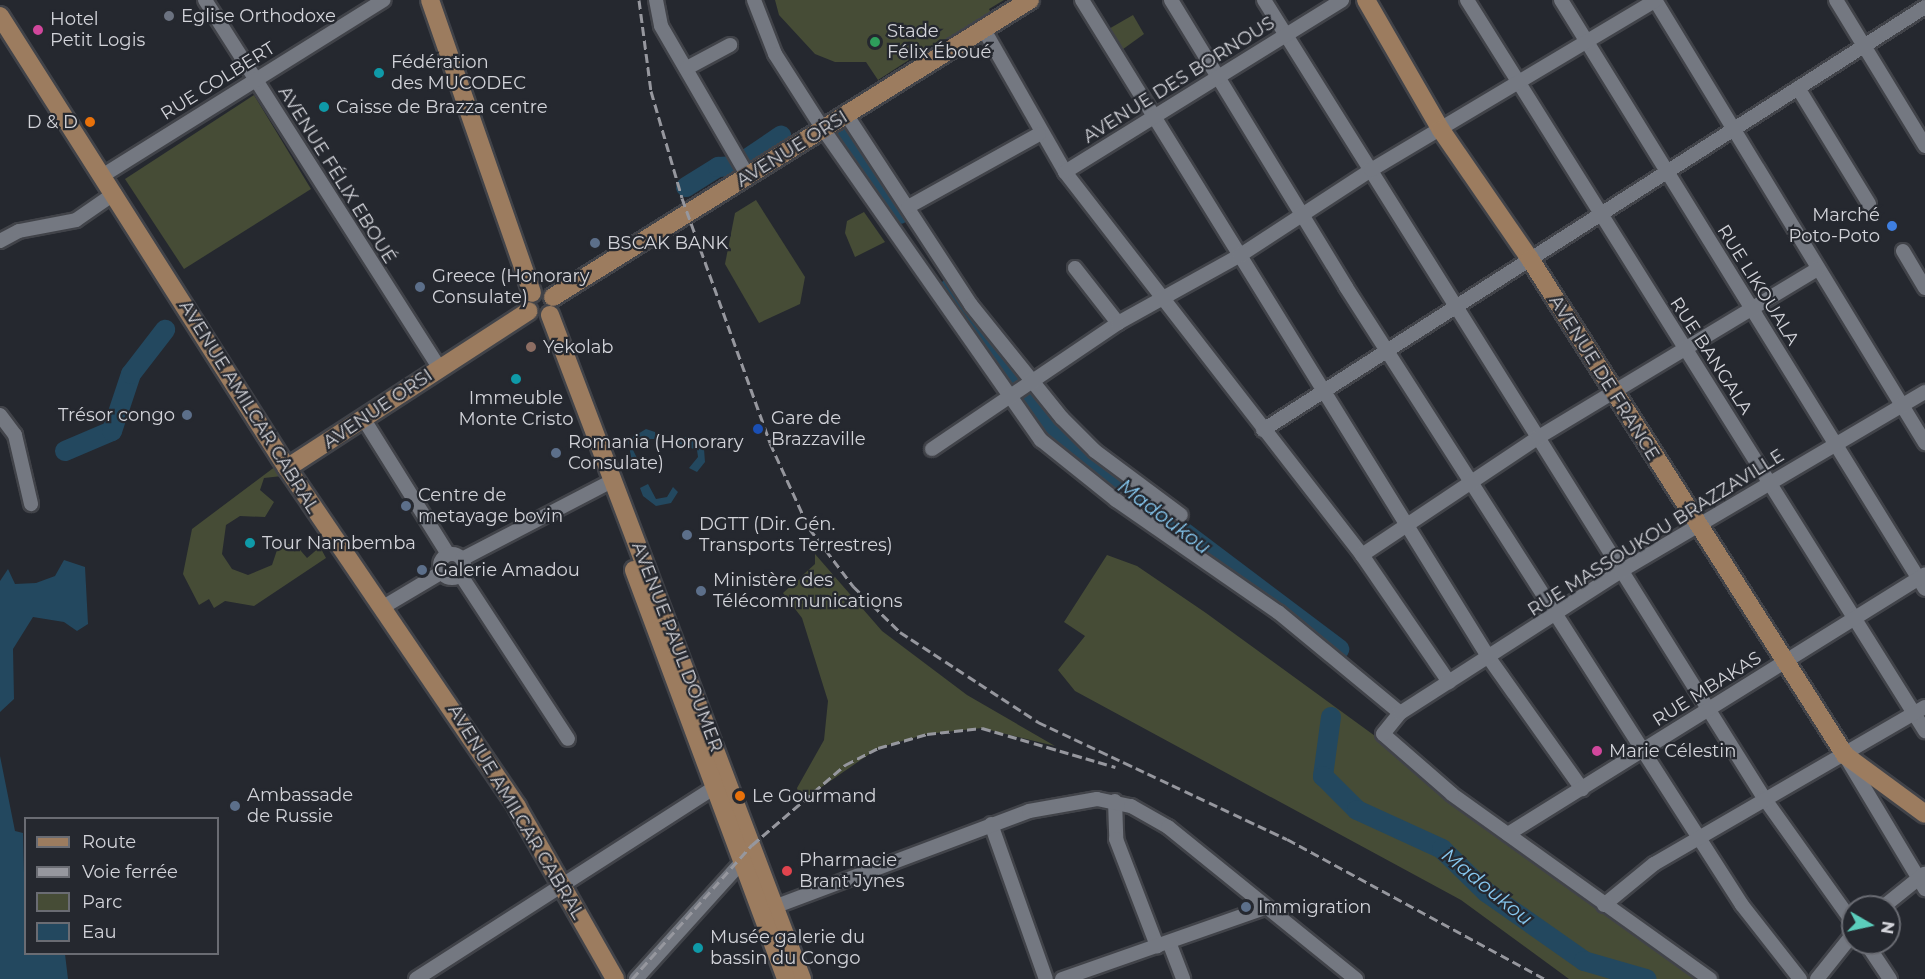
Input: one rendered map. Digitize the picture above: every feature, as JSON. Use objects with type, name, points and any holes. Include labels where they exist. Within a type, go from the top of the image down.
[{"type":"main road","points":[[430,0],[541,304]]},
{"type":"main road","points":[[443,0],[541,304]]},
{"type":"main road","name":"AVENUE ORSI","points":[[287,468],[439,368],[1030,0]]},
{"type":"main road","name":"AVENUE DE FRANCE","points":[[1366,0],[1441,130],[1530,259],[1695,527],[1845,754],[1925,814]]},
{"type":"main road","name":"AVENUE AMILCAR CABRAL","points":[[0,16],[102,177],[115,193],[287,468],[385,606],[562,885],[613,978]]},
{"type":"main road","name":"AVENUE PAUL DOUMER","points":[[541,304],[604,485],[654,604]]},
{"type":"main road","name":"AVENUE PAUL DOUMER","points":[[541,304],[781,944],[802,979]]},
{"type":"main road","name":"AVENUE PAUL DOUMER","points":[[781,944],[786,979]]},
{"type":"street","name":"AVENUE FÉLIX EBOUÉ","points":[[205,0],[439,368]]},
{"type":"street","name":"RUE COLBERT","points":[[102,177],[255,78],[384,0]]},
{"type":"street","points":[[656,0],[661,26],[748,176]]},
{"type":"street","points":[[754,0],[775,54],[823,129],[1007,397],[1041,440],[1080,473],[1278,612],[1400,713]]},
{"type":"street","points":[[1082,0],[1156,115],[1239,256],[1324,388],[1489,658],[1582,789]]},
{"type":"street","points":[[1171,0],[1555,614],[1645,749],[1747,912],[1800,979]]},
{"type":"street","points":[[1264,0],[1288,34],[1453,309],[1539,437],[1764,798],[1841,906]]},
{"type":"street","name":"AVENUE DES BORNOUS","points":[[1065,172],[1342,0]]},
{"type":"street","name":"RUE BANGALA","points":[[1467,0],[1599,215],[1855,621],[1919,711],[1925,731]]},
{"type":"street","name":"RUE LIKOUALA","points":[[1561,0],[1834,445],[1923,580]]},
{"type":"street","points":[[932,449],[1007,397],[1030,378],[1118,323],[1239,256],[1371,170],[1587,43],[1655,0],[1731,129],[1925,443]]},
{"type":"street","points":[[1836,0],[1925,146]]},
{"type":"street","points":[[1263,430],[1324,388],[1667,173],[1731,129],[1866,48],[1925,8]]},
{"type":"street","points":[[983,28],[1040,134],[1065,172],[1362,555],[1449,682]]},
{"type":"street","points":[[687,68],[730,45]]},
{"type":"street","points":[[1798,88],[1869,204]]},
{"type":"street","points":[[846,114],[971,305],[1030,378],[1095,451],[1181,515]]},
{"type":"street","points":[[908,207],[1040,134]]},
{"type":"street","points":[[0,241],[19,231],[76,220],[115,193]]},
{"type":"street","points":[[1903,251],[1925,288]]},
{"type":"street","points":[[1075,268],[1118,323]]},
{"type":"street","points":[[1362,555],[1539,437],[1817,269]]},
{"type":"street","name":"RUE MASSOUKOU BRAZZAVILLE","points":[[1508,834],[1383,734],[1400,713],[1489,658],[1621,571],[1925,392]]},
{"type":"street","points":[[0,415],[15,435],[31,504]]},
{"type":"street","points":[[363,418],[448,554],[462,559],[604,485]]},
{"type":"street","points":[[442,572],[441,561],[448,554]]},
{"type":"street","points":[[462,559],[460,574],[567,739]]},
{"type":"street","points":[[385,606],[442,572]]},
{"type":"street","points":[[442,572],[452,578],[460,574]]},
{"type":"street","name":"RUE MBAKAS","points":[[1508,834],[1710,708],[1923,580]]},
{"type":"street","points":[[1604,905],[1635,877],[1764,798],[1919,711]]},
{"type":"street","points":[[1845,754],[1923,880],[1901,895]]},
{"type":"street","points":[[416,979],[721,783]]},
{"type":"street","points":[[1115,801],[1116,839],[1163,944],[1183,979]]},
{"type":"street","points":[[768,910],[991,824],[1050,805],[1115,801],[1168,827],[1265,908],[1356,979]]},
{"type":"street","points":[[991,824],[1046,979]]},
{"type":"street","points":[[1508,834],[1710,979]]},
{"type":"street","points":[[636,979],[747,855]]},
{"type":"street","points":[[1062,979],[1265,908]]},
{"type":"street","points":[[1817,979],[1841,949]]},
{"type":"street","points":[[1874,955],[1890,979]]},
{"type":"green space","name":"Stade Félix Éboué","points":[[775,0],[1004,0],[989,9],[993,16],[936,51],[932,45],[878,80],[866,62],[835,62],[815,54],[779,15]]},
{"type":"green space","points":[[1133,15],[1144,34],[1119,52],[1107,30]]},
{"type":"green space","points":[[254,95],[311,189],[184,269],[125,179]]},
{"type":"green space","points":[[756,200],[805,277],[800,304],[759,323],[725,264],[735,213]]},
{"type":"green space","points":[[864,212],[885,242],[855,257],[845,233],[847,221]]},
{"type":"green space","points":[[276,466],[282,476],[264,478],[260,490],[274,502],[265,517],[240,516],[226,525],[222,554],[232,569],[248,575],[272,565],[279,544],[295,544],[307,558],[320,547],[326,558],[254,606],[225,601],[214,608],[209,599],[199,605],[183,574],[192,529]]},
{"type":"green space","points":[[815,554],[882,631],[967,695],[1055,746],[982,728],[927,734],[878,748],[800,802],[797,788],[824,740],[828,701],[802,618],[783,593],[815,564]]},
{"type":"green space","points":[[1107,555],[1137,566],[1206,613],[1709,979],[1569,979],[1461,900],[1075,691],[1058,670],[1085,636],[1064,622]]},
{"type":"water","points":[[646,429],[655,432],[656,439],[638,439],[633,450],[638,460],[632,462],[628,440]]},
{"type":"water","points":[[684,437],[694,438],[704,449],[705,462],[697,472],[689,468],[698,457],[697,450],[679,444]]},
{"type":"water","points":[[648,484],[656,499],[667,497],[673,487],[678,492],[671,503],[656,506],[643,496],[640,488]]},
{"type":"water","points":[[64,560],[85,567],[88,624],[77,631],[64,622],[33,617],[13,649],[14,699],[0,712],[0,581],[8,569],[15,584],[36,583],[55,576]]},
{"type":"water","points":[[0,756],[15,831],[23,833],[24,955],[65,955],[68,979],[0,979]]},
{"type":"waterway","name":"Madoukou","points":[[748,158],[781,136]]},
{"type":"waterway","name":"Madoukou","points":[[844,137],[900,214]]},
{"type":"waterway","name":"Madoukou","points":[[686,187],[718,167],[736,166]]},
{"type":"waterway","name":"Madoukou","points":[[949,289],[1012,380]]},
{"type":"waterway","name":"Madoukou","points":[[65,451],[112,431],[131,374],[165,330]]},
{"type":"waterway","name":"Madoukou","points":[[1024,399],[1083,456],[1339,649]]},
{"type":"waterway","name":"Madoukou","points":[[1331,717],[1323,776],[1357,810],[1442,849],[1486,892],[1584,961],[1646,979]]},
{"type":"railway","points":[[639,0],[651,91],[682,198],[770,443],[809,528],[853,586],[900,632],[1038,722],[1287,839],[1545,979]]},
{"type":"railway","points":[[632,979],[752,845],[845,765],[878,748],[927,734],[982,728],[1115,767]]},
{"type":"place","name":"Eglise Orthodoxe","points":[[169,16]]},
{"type":"place","name":"Hotel Petit Logis","points":[[38,30]]},
{"type":"place","name":"Stade Félix Éboué","points":[[875,42]]},
{"type":"place","name":"Fédération des MUCODEC","points":[[379,73]]},
{"type":"place","name":"Caisse de Brazza centre","points":[[324,107]]},
{"type":"place","name":"D & D","points":[[90,122]]},
{"type":"place","name":"Marché Poto-Poto","points":[[1892,226]]},
{"type":"place","name":"BSCAK BANK","points":[[595,243]]},
{"type":"place","name":"Greece (Honorary Consulate)","points":[[420,287]]},
{"type":"place","name":"Yekolab","points":[[531,347]]},
{"type":"place","name":"Immeuble Monte Cristo","points":[[516,379]]},
{"type":"place","name":"Trésor congo","points":[[187,415]]},
{"type":"place","name":"Gare de Brazzaville","points":[[758,429]]},
{"type":"place","name":"Romania (Honorary Consulate)","points":[[556,453]]},
{"type":"place","name":"Centre de metayage bovin","points":[[406,506]]},
{"type":"place","name":"DGTT (Dir. Gén. Transports Terrestres)","points":[[687,535]]},
{"type":"place","name":"Tour Nambemba","points":[[250,543]]},
{"type":"place","name":"Galerie Amadou","points":[[422,570]]},
{"type":"place","name":"Ministère des Télécommunications","points":[[701,591]]},
{"type":"place","name":"Marie Célestin","points":[[1597,751]]},
{"type":"place","name":"Le Gourmand","points":[[740,796]]},
{"type":"place","name":"Ambassade de Russie","points":[[235,806]]},
{"type":"place","name":"Pharmacie Brant Jynes","points":[[787,871]]},
{"type":"place","name":"Immigration","points":[[1246,907]]},
{"type":"place","name":"Musée galerie du bassin du Congo","points":[[698,948]]}]
